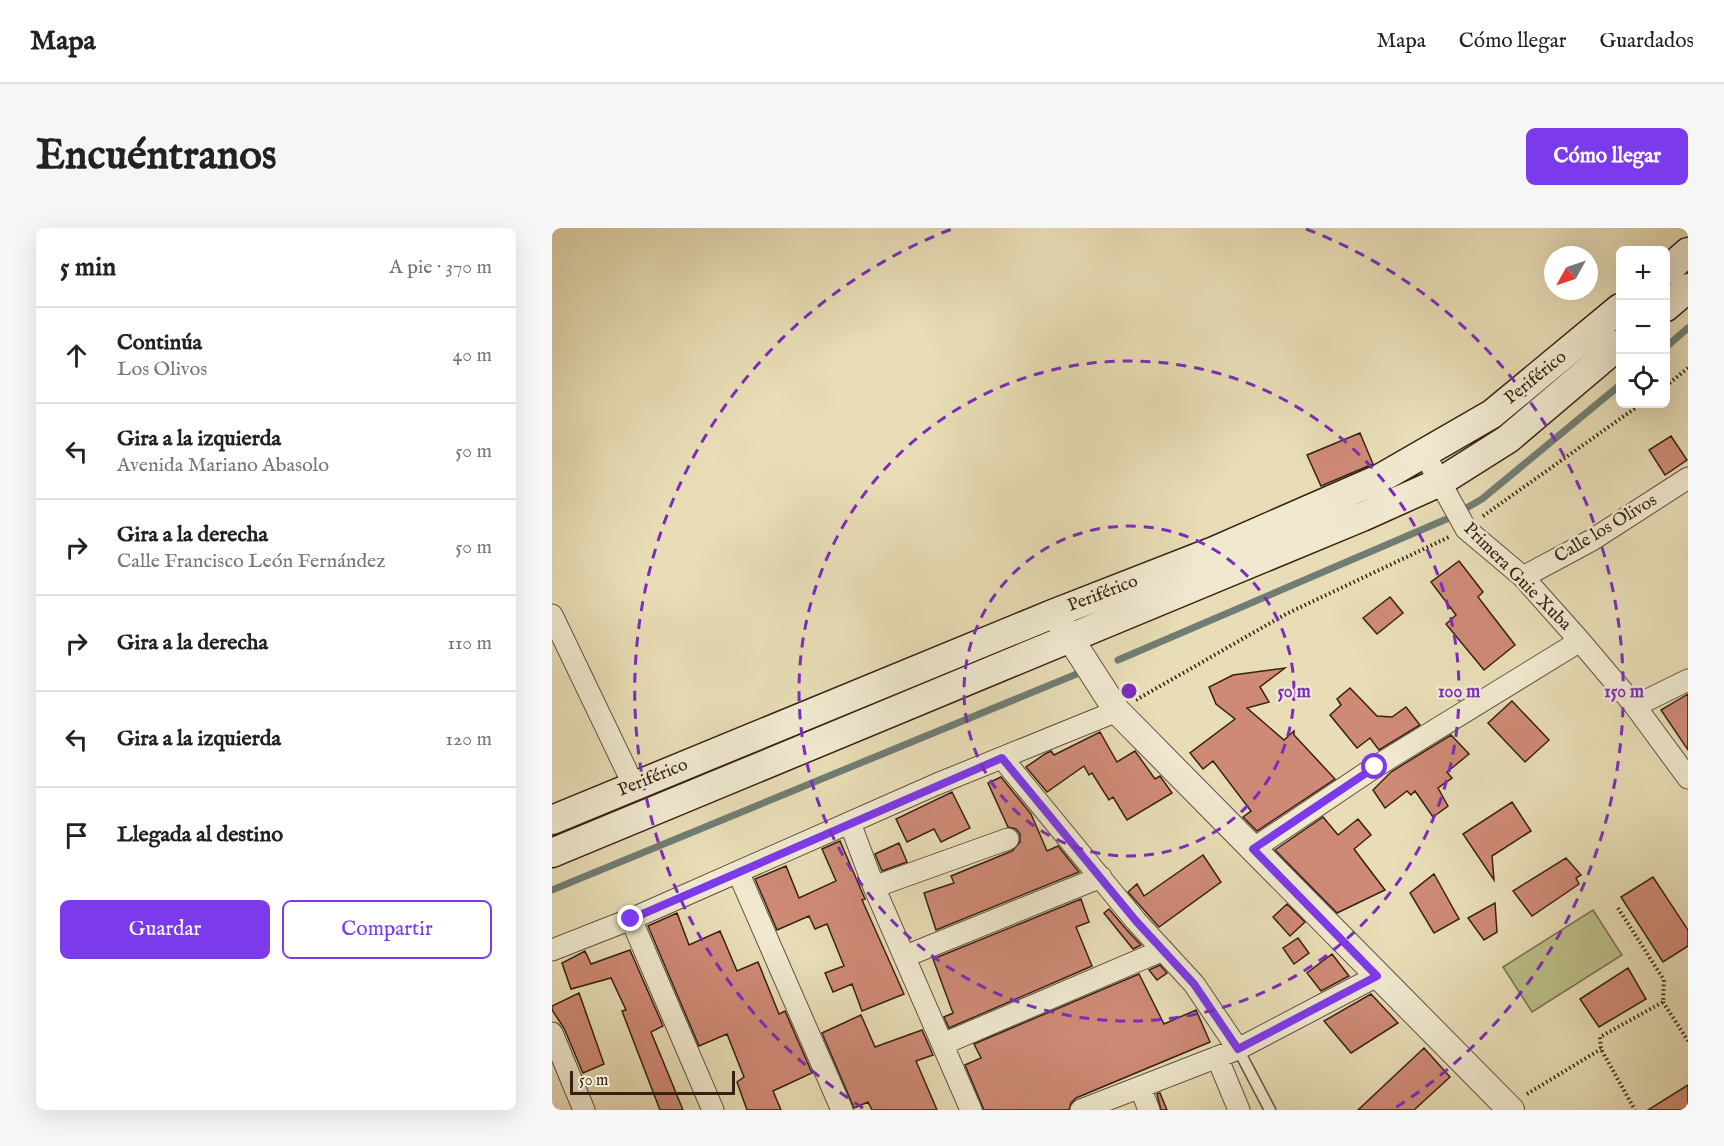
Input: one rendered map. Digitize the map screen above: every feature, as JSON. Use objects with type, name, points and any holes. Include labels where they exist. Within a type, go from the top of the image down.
[{"type":"main road","points":[[1670,267],[1688,252]]},
{"type":"main road","points":[[1670,303],[1688,288]]},
{"type":"main road","name":"Periférico","points":[[552,820],[1055,613],[1234,542],[1381,478],[1492,414],[1616,311]]},
{"type":"main road","name":"Periférico","points":[[552,853],[1075,647],[1362,517],[1455,510],[1508,439],[1616,347]]},
{"type":"street","name":"Primera Guie Xuba","points":[[1424,453],[1455,510],[1522,577],[1580,641],[1635,706],[1688,778]]},
{"type":"street","name":"Calle los Olivos","points":[[1522,577],[1592,540],[1688,478]]},
{"type":"street","points":[[1055,613],[1117,711],[1509,1108]]},
{"type":"street","points":[[552,615],[633,786]]},
{"type":"street","points":[[1253,849],[1375,767],[1580,641]]},
{"type":"street","points":[[1635,706],[1688,680]]},
{"type":"street","points":[[552,950],[631,919],[850,823],[1117,711]]},
{"type":"street","points":[[1002,758],[1194,984],[1238,1049]]},
{"type":"street","points":[[850,823],[874,887],[906,956],[971,1110]]},
{"type":"street","points":[[874,887],[1008,839]]},
{"type":"street","points":[[738,872],[842,1110]]},
{"type":"street","points":[[906,956],[1101,877]]},
{"type":"street","points":[[631,919],[713,1110]]},
{"type":"street","points":[[943,1044],[1163,950]]},
{"type":"street","points":[[1081,1110],[1238,1049],[1377,976]]},
{"type":"street","points":[[552,1033],[584,1110]]},
{"type":"street","points":[[1218,1057],[1239,1110]]},
{"type":"street","points":[[1140,1087],[1149,1110]]},
{"type":"lane","points":[[1238,1049],[1270,1110]]},
{"type":"path","points":[[1670,382],[1688,368]]},
{"type":"path","points":[[1117,711],[1286,614],[1455,510],[1634,408]]},
{"type":"path","points":[[1618,908],[1664,980],[1663,1002],[1688,1041]]},
{"type":"path","points":[[1635,1110],[1601,1048],[1600,1036],[1663,1002]]},
{"type":"path","points":[[1509,1108],[1601,1048]]},
{"type":"green space","points":[[1593,910],[1622,955],[1532,1012],[1503,967]]},
{"type":"building","points":[[1360,433],[1373,464],[1321,486],[1307,455]]},
{"type":"building","points":[[1671,436],[1687,460],[1665,475],[1649,450]]},
{"type":"building","points":[[1459,561],[1483,592],[1478,597],[1515,645],[1484,670],[1446,624],[1456,615],[1431,582]]},
{"type":"building","points":[[1390,597],[1403,613],[1377,634],[1363,618]]},
{"type":"building","points":[[1285,668],[1260,687],[1269,702],[1247,708],[1284,740],[1294,731],[1294,735],[1335,779],[1257,831],[1243,817],[1251,811],[1213,761],[1203,769],[1190,753],[1235,719],[1216,704],[1209,687],[1233,675]]},
{"type":"building","points":[[1350,688],[1377,716],[1392,717],[1406,707],[1420,725],[1379,750],[1370,738],[1357,748],[1330,715],[1341,705],[1337,699]]},
{"type":"building","points":[[1688,694],[1688,750],[1661,710]]},
{"type":"building","points":[[1512,701],[1549,740],[1525,762],[1488,723]]},
{"type":"building","points":[[1100,732],[1117,762],[1135,751],[1155,779],[1160,776],[1172,793],[1127,820],[1113,797],[1109,800],[1092,773],[1089,775],[1084,766],[1047,792],[1026,767],[1051,751],[1054,755]]},
{"type":"building","points":[[1451,735],[1469,754],[1447,772],[1452,778],[1438,788],[1448,806],[1433,817],[1415,791],[1411,795],[1407,791],[1385,808],[1373,790],[1391,772]]},
{"type":"building","points":[[1001,777],[1031,814],[1047,851],[1058,846],[1079,872],[936,930],[924,893],[954,883],[951,876],[1012,851],[1020,842],[1020,834],[1016,829],[1008,827],[988,783]]},
{"type":"building","points":[[952,792],[970,828],[941,842],[934,829],[907,842],[896,819]]},
{"type":"building","points":[[1512,802],[1531,831],[1492,856],[1494,880],[1463,834]]},
{"type":"building","points":[[1323,817],[1338,835],[1358,819],[1371,835],[1354,849],[1385,890],[1337,913],[1275,850]]},
{"type":"building","points":[[840,841],[865,899],[862,900],[904,994],[862,1011],[852,984],[833,992],[825,973],[844,966],[827,924],[815,929],[809,916],[777,930],[755,879],[786,866],[799,898],[836,881],[822,849]]},
{"type":"building","points":[[899,843],[907,862],[882,871],[875,854]]},
{"type":"building","points":[[1203,855],[1221,882],[1159,927],[1128,892],[1137,884],[1144,896]]},
{"type":"building","points":[[1566,858],[1581,875],[1576,878],[1579,884],[1532,916],[1513,891]]},
{"type":"building","points":[[1434,874],[1459,919],[1434,933],[1410,893]]},
{"type":"building","points":[[1653,877],[1688,930],[1688,946],[1663,962],[1621,897]]},
{"type":"building","points":[[1081,899],[1089,922],[1076,927],[1092,966],[949,1028],[944,1017],[953,1013],[933,959]]},
{"type":"building","points":[[1495,903],[1497,932],[1484,940],[1468,918]]},
{"type":"building","points":[[1287,904],[1305,922],[1290,936],[1273,917]]},
{"type":"building","points":[[1109,909],[1141,945],[1133,949],[1104,913]]},
{"type":"building","points":[[677,913],[689,945],[720,931],[737,971],[758,962],[779,1014],[785,1011],[812,1073],[773,1091],[781,1110],[747,1110],[737,1082],[744,1077],[727,1034],[699,1046],[648,926]]},
{"type":"building","points":[[1298,938],[1309,953],[1294,964],[1283,948]]},
{"type":"building","points":[[630,950],[663,1026],[651,1032],[683,1110],[660,1110],[622,1011],[626,1010],[611,978],[571,989],[562,963],[585,951],[591,964]]},
{"type":"building","points":[[1332,954],[1349,976],[1321,991],[1307,973]]},
{"type":"building","points":[[1160,965],[1167,973],[1157,980],[1149,970]]},
{"type":"building","points":[[1628,968],[1646,999],[1599,1027],[1580,999]]},
{"type":"building","points":[[1139,974],[1164,1024],[1196,1010],[1210,1042],[1076,1098],[1069,1110],[984,1110],[965,1065],[981,1058],[974,1044]]},
{"type":"building","points":[[579,993],[604,1064],[583,1073],[564,1028],[552,1010],[552,1006]]},
{"type":"building","points":[[1371,994],[1398,1023],[1351,1053],[1324,1021]]},
{"type":"building","points":[[861,1015],[875,1047],[922,1030],[933,1055],[916,1061],[937,1110],[872,1110],[868,1102],[854,1108],[822,1033]]},
{"type":"building","points":[[1424,1048],[1450,1077],[1414,1110],[1358,1110]]},
{"type":"building","points":[[1688,1085],[1688,1110],[1648,1110]]},
{"type":"building","points":[[1160,1093],[1167,1110],[1161,1110],[1157,1094]]},
{"type":"waterway","points":[[1670,344],[1688,328]]},
{"type":"waterway","points":[[1118,660],[1449,518],[1482,499],[1616,388]]},
{"type":"waterway","points":[[552,890],[1079,673]]},
{"type":"route","points":[[631,919],[1002,758],[1136,921],[1194,984],[1238,1049],[1377,976],[1253,849],[1375,767]]}]
